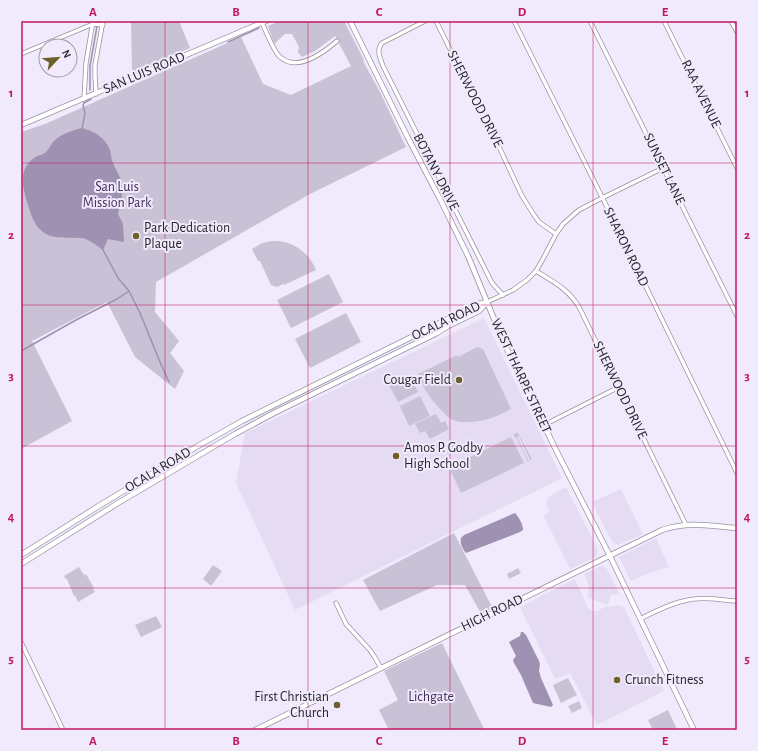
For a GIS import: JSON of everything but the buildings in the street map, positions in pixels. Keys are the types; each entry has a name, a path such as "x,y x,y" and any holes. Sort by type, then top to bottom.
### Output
{"main road":[{"name":"WEST THARPE STREET","path":"350,21 440,199 471,263 504,343 610,556 694,730"},
{"name":"SAN LUIS ROAD","path":"21,125 264,22"},
{"name":"OCALA ROAD","path":"21,555 107,500 218,434 280,401 406,339 478,304 487,302"},
{"name":"OCALA ROAD","path":"21,564 111,507 218,443 274,413 479,311 487,302"},
{"path":"406,339 410,346"},
{"path":"280,401 284,409"},
{"path":"271,406 274,413"},
{"path":"218,434 218,443"},
{"path":"171,462 175,468"},
{"path":"165,466 169,472"},
{"path":"107,500 111,507"},
{"name":"HIGH ROAD","path":"255,730 662,530 696,524 737,528"}],"street":[{"name":"BOTANY DRIVE","path":"425,21 385,41 380,45 379,56 492,283 503,295"},
{"name":"SHERWOOD DRIVE","path":"436,21 522,196 539,222 556,234"},
{"name":"SHARON ROAD","path":"514,21 737,473"},
{"name":"SUNSET LANE","path":"590,21 737,316"},
{"name":"RAA AVENUE","path":"664,21 737,168"},
{"path":"731,21 737,32"},
{"path":"21,54 93,22 103,23 95,65 96,94"},
{"path":"84,98 86,63 93,22"},
{"path":"264,22 267,33 278,54 284,60 292,63 304,62 313,58 337,41"},
{"path":"487,302 522,284 536,271 556,234 572,215 602,198 663,168"},
{"name":"SHERWOOD DRIVE","path":"536,271 562,287 574,299 586,320 686,525"},
{"path":"544,425 618,387"},
{"path":"640,619 674,604 690,599 699,598 737,601"},
{"path":"336,603 346,624 369,649 381,668"},
{"path":"21,642 63,730"}],"shaded area":[{"path":"82,128 95,133 108,145 112,161 122,184 122,197 118,214 123,224 124,242 108,239 103,250 92,242 84,239 56,237 44,233 33,220 25,195 23,175 28,163 46,152 53,142 60,136"},
{"name":"Amos P. Godby High School","path":"484,318 562,478 295,610 236,483 245,433"},
{"path":"566,487 598,551 596,557 570,569 543,515 550,512 546,504 548,497"},
{"path":"621,489 643,534 618,545 612,542 592,502"},
{"path":"515,513 522,526 523,530 520,532 466,553 462,548 461,538 464,535"},
{"path":"656,538 669,567 649,573 631,581 619,557"},
{"path":"600,566 607,569 620,595 611,594 608,605 587,597 589,586 584,574"},
{"path":"575,579 588,608 592,611 619,605 624,607 664,691 597,725 570,673 555,679 520,607"},
{"path":"521,632 526,635 539,661 539,671 553,705 551,707 533,703 514,663 513,660 516,656 509,642 520,636"}],"green space":[{"path":"131,21 179,21 190,48 132,73"},
{"name":"San Luis Mission Park","path":"280,21 344,21 406,147 310,194 156,282 155,312 179,341 170,353 184,371 175,389 135,357 107,302 32,341 72,421 21,449 21,132 45,124 241,37 263,84 291,95 351,66 335,36 315,51 302,57 298,52 299,47 292,34 285,34 274,44 268,26"},
{"path":"272,241 286,242 298,248 309,257 316,270 284,285 283,284 277,287 271,285 260,261 258,261 252,249 262,243"},
{"path":"329,274 343,302 291,328 277,300"},
{"path":"346,313 361,342 310,368 295,339"},
{"name":"Cougar Field","path":"477,347 483,349 511,409 485,420 474,422 455,421 446,415 431,399 418,374"},
{"path":"409,375 418,392 398,402 389,385"},
{"path":"420,396 430,416 409,426 400,406"},
{"path":"436,414 441,423 445,421 449,429 430,439 425,431 420,433 415,424"},
{"path":"518,433 532,459 530,460 519,436 517,437 529,462 513,434"},
{"path":"511,437 524,463 461,493 449,467"},
{"path":"454,533 493,609 482,615 465,585 437,585 380,611 363,580"},
{"path":"213,565 222,571 211,586 203,579"},
{"path":"79,567 84,575 86,574 95,592 78,602 67,579 64,576"},
{"path":"518,568 521,573 509,579 507,574"},
{"path":"156,616 162,627 141,637 135,625"},
{"name":"Lichgate","path":"442,643 484,729 389,730 379,710 398,700 384,671"},
{"path":"568,678 577,695 561,703 553,685"},
{"path":"579,701 582,708 572,713 568,706"},
{"path":"668,710 677,729 653,730 648,720"}],"waterway":[{"path":"90,90 90,66 97,26"},
{"path":"228,42 259,28"},
{"path":"82,129 85,113 83,106 84,103 91,99"},
{"path":"102,248 118,278 129,291 140,313 169,382"},
{"path":"21,351 129,291"}],"place":[{"name":"Park Dedication Plaque","path":"136,236"},
{"name":"Cougar Field","path":"459,380"},
{"name":"Amos P. Godby High School","path":"396,456"},
{"name":"Crunch Fitness","path":"617,680"},
{"name":"First Christian Church","path":"337,705"}]}
